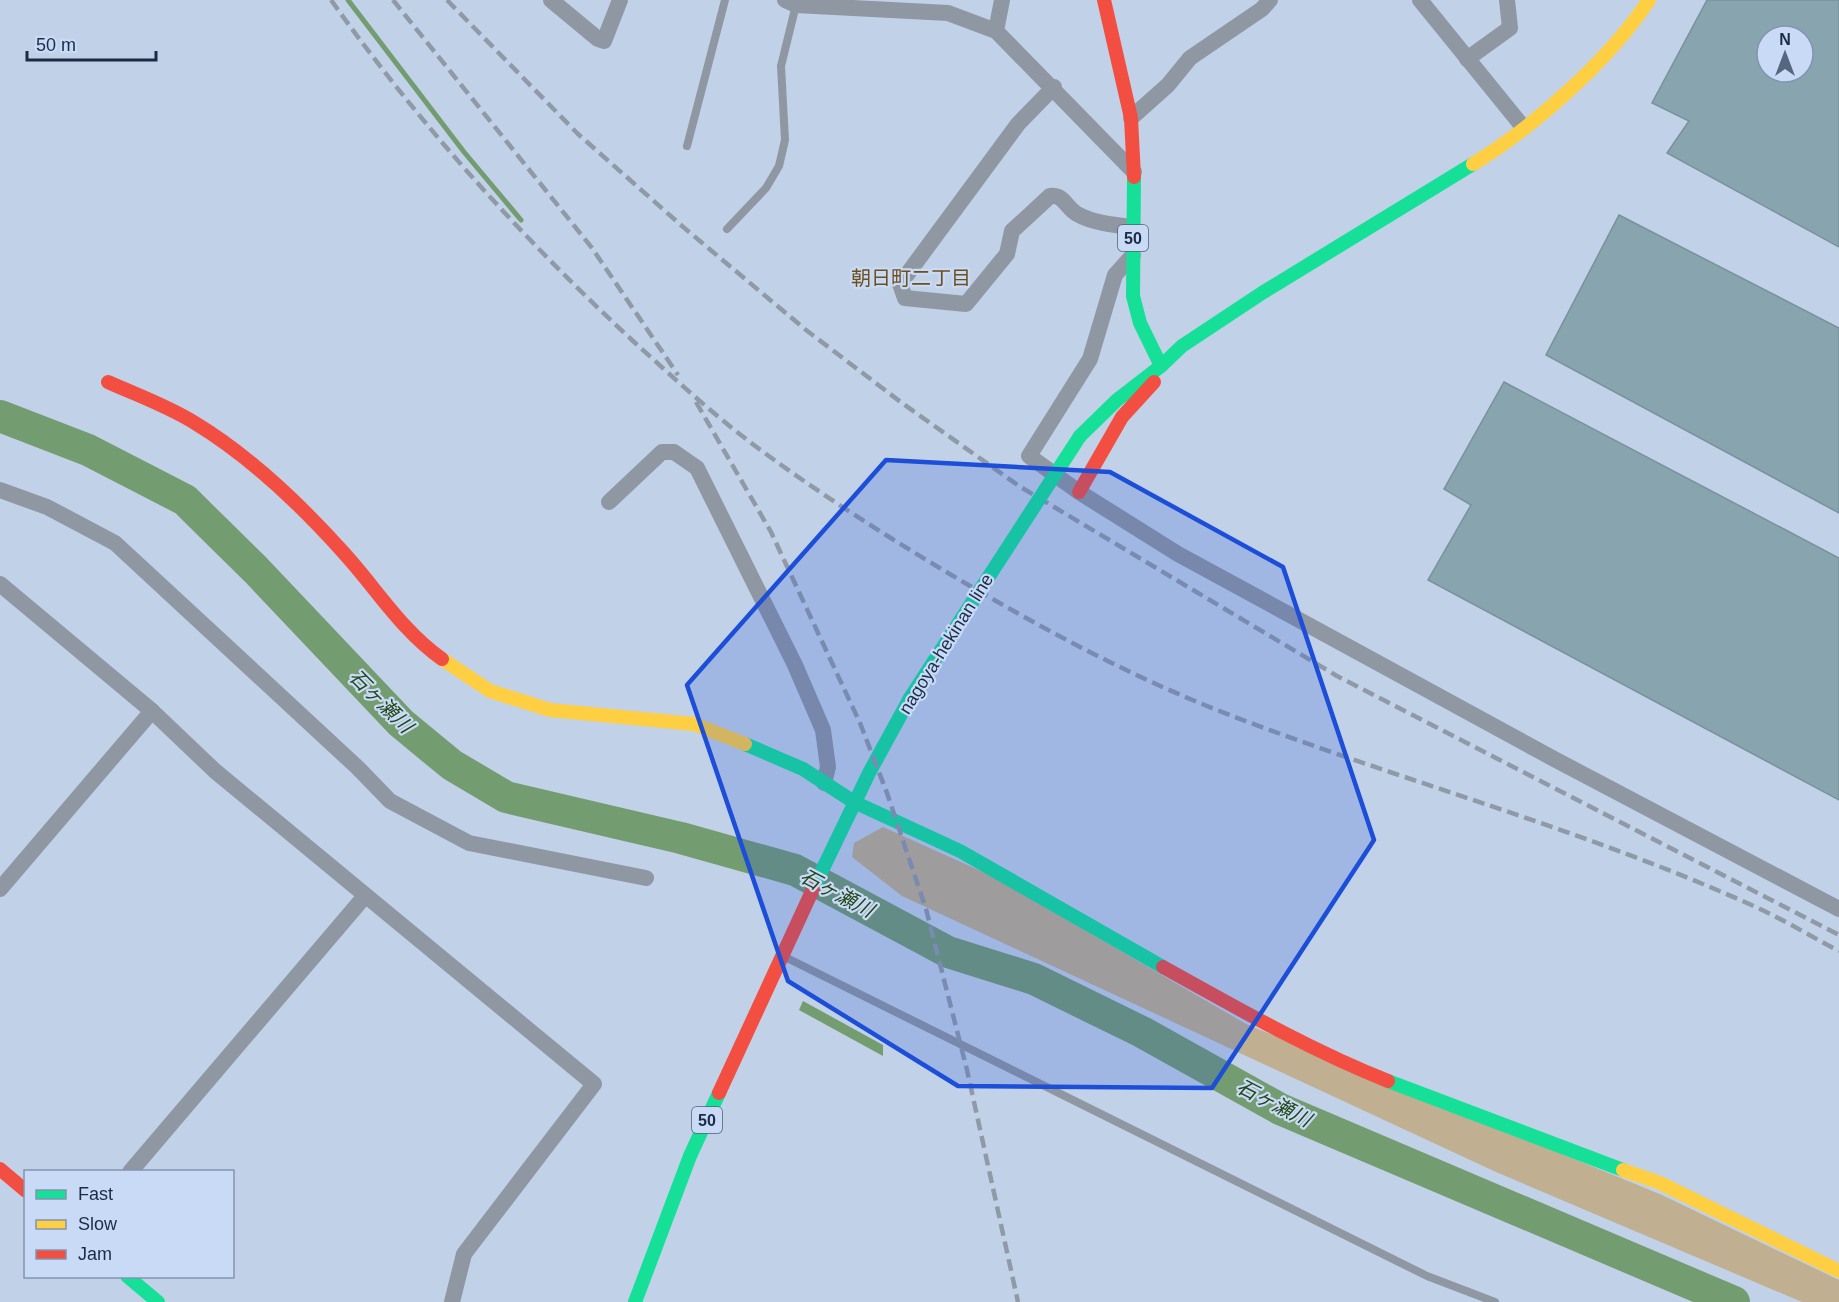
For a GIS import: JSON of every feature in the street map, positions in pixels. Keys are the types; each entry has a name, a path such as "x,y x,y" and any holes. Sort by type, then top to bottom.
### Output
{"street":[{"path":"551,0 598,39 604,41 620,0"},
{"path":"996,31 1002,0"},
{"name":"50","path":"1104,0 1131,118 1134,172 1133,296 1140,323 1161,366"},
{"path":"1131,118 1168,85 1190,58 1262,9 1270,0"},
{"path":"1420,0 1523,127"},
{"path":"1467,58 1510,28 1507,0"},
{"name":"nagoya-hekinan line","path":"634,1302 690,1156 854,802 910,698 1080,436 1117,400 1161,366 1182,346 1262,293 1497,149 1561,96 1629,30 1649,0"},
{"path":"791,3 948,13 996,31 1054,87 1134,172"},
{"path":"1054,87 1018,124 900,284 902,294 905,298 966,304 1007,254 1012,231 1050,196 1057,195 1075,213 1109,224 1133,227"},
{"path":"1133,255 1115,275 1090,359 1029,456 1078,492 1178,554 1556,760 1839,909"},
{"path":"1078,492 1102,449 1143,389 1238,322 1262,293"},
{"path":"108,382 194,422 247,459 280,487 344,553 393,615 439,657 490,691 550,710 694,724 803,769 854,802 960,850 1259,1021 1347,1065 1460,1110 1660,1183 1839,1271"},
{"path":"609,502 662,452 674,452 697,468 795,665 823,730 828,767 824,783"},
{"path":"0,490 47,507 115,543 357,767 390,801 469,843 646,878"},
{"path":"0,584 152,711 214,771 594,1084 464,1254 452,1302"},
{"path":"0,889 152,711"},
{"path":"132,1170 365,896"},
{"path":"0,1169 24,1189"},
{"path":"129,1278 158,1302"}],"lane":[{"path":"687,146 725,0"},
{"path":"727,229 766,188 779,166 786,140 781,66 791,3"},
{"path":"782,956 1427,1276 1496,1302"}],"highlighted area":[{"path":"886,460 1110,472 1283,567 1374,840 1212,1088 958,1086 788,981 687,685"}],"shaded area":[{"path":"883,827 992,876 1246,1024 1662,1195 1839,1280 1839,1302 1802,1302 1496,1172 902,896 852,857 854,843"},
{"path":"803,1001 883,1045 883,1056 799,1010"}],"building":[{"path":"1707,0 1839,0 1839,247 1667,153 1689,121 1652,103"},
{"path":"1619,215 1839,328 1839,513 1546,355"},
{"path":"1504,382 1839,558 1839,800 1428,580 1471,505 1444,489"}],"waterway":[{"path":"348,0 464,152 521,220"},
{"name":"石ヶ瀬川","path":"0,416 88,450 185,500 256,570 401,723 452,765 506,797 681,838 795,870 948,952 1034,979 1142,1032 1280,1109 1734,1302"}],"railway":[{"path":"331,0 400,91 473,178 592,302 731,427 790,471 889,537 1031,620 1097,656 1165,688 1300,741 1564,831 1694,880 1779,918 1839,951"},
{"path":"393,0 592,248 678,375"},
{"path":"447,0 578,134 682,226 806,330 902,403 1019,486 1337,676 1839,935"},
{"path":"696,402 771,532 860,723 887,793 926,909 967,1070 1018,1302"}],"traffic: fast":[{"path":"1161,366 1182,346 1262,293 1473,164"},
{"path":"1080,436 1117,400 1161,366 1140,323 1133,296 1134,177"},
{"path":"910,698 1080,436"},
{"path":"814,887 869,773 910,698"},
{"path":"745,744 803,769 854,802 960,851 1163,967"},
{"path":"1388,1081 1623,1170"},
{"path":"635,1302 690,1156 719,1093"},
{"path":"129,1278 158,1302"}],"traffic: slow":[{"path":"1473,164 1521,131 1569,90 1613,46 1649,0"},
{"path":"442,659 490,691 550,710 694,724 745,744"},
{"path":"1623,1170 1660,1183 1839,1271"}],"traffic: jam":[{"path":"1104,0 1131,118 1134,177"},
{"path":"108,382 185,417 216,436 255,466 309,516 355,566 401,622 427,648 442,659"},
{"path":"1079,492 1122,417 1154,382"},
{"path":"719,1093 814,887"},
{"path":"1163,967 1302,1042 1388,1081"},
{"path":"0,1169 24,1189"}],"district":[{"name":"朝日町二丁目","path":"911,278"}]}
